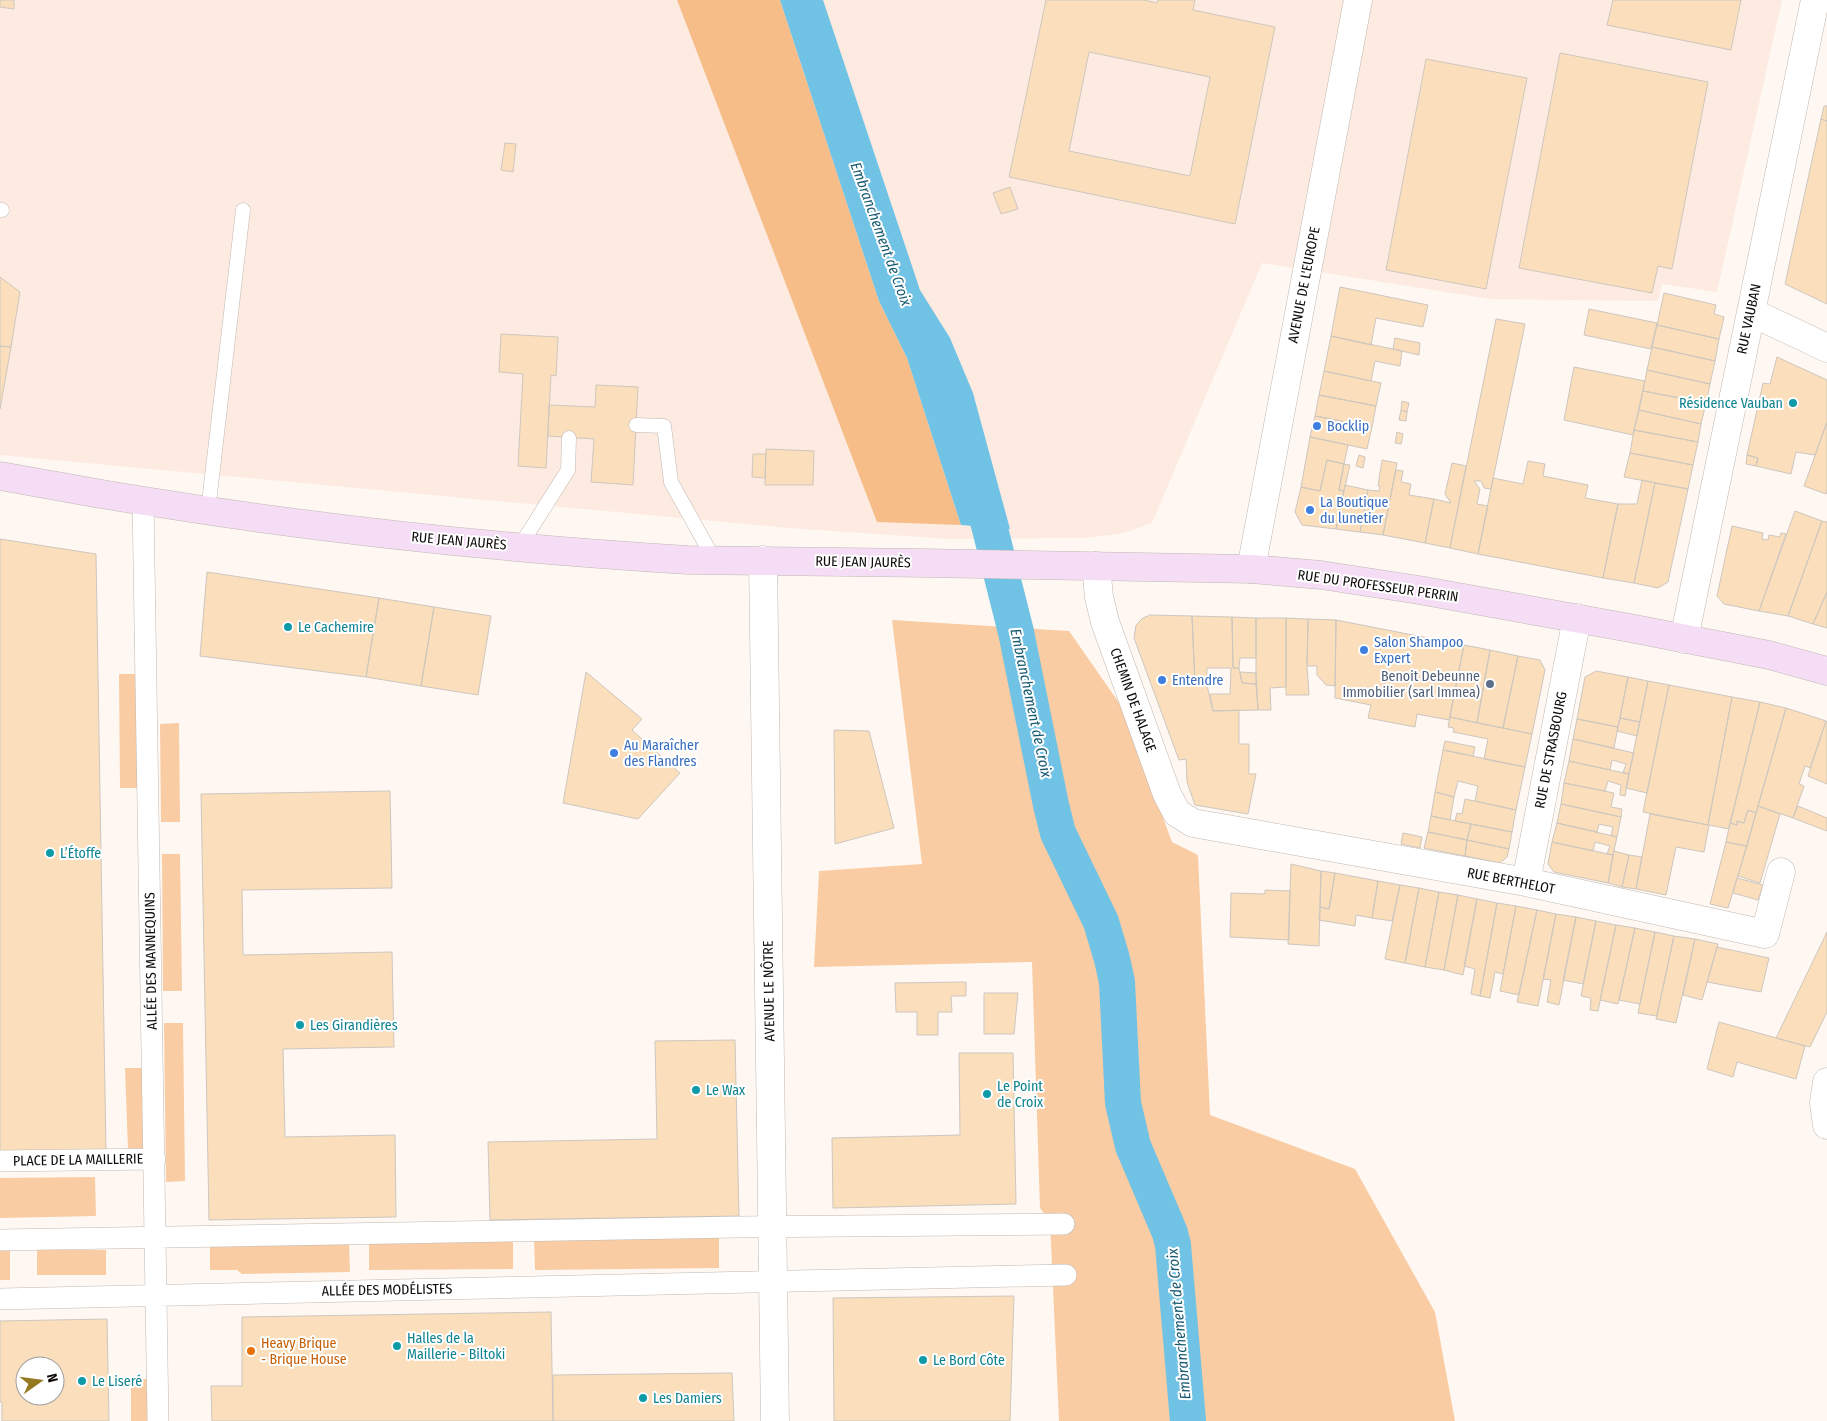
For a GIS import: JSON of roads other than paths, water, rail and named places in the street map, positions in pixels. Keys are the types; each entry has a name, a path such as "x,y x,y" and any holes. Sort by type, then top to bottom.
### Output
{"main road":[{"name":"RUE JEAN JAURÈS","path":"0,476 208,511 351,530 520,546 651,558 715,561 921,563"},
{"name":"RUE DU PROFESSEUR PERRIN","path":"921,563 1250,569 1365,581 1577,618 1769,655 1827,671"}],"street":[{"name":"AVENUE DE L'EUROPE","path":"1250,569 1358,0"},
{"name":"RUE VAUBAN","path":"1684,639 1815,0"},
{"path":"1750,312 1827,348"},
{"name":"ALLÉE DES MANNEQUINS","path":"143,501 158,1421"},
{"name":"AVENUE LE NÔTRE","path":"764,560 775,1421"},
{"name":"CHEMIN DE HALAGE","path":"1096,566 1099,597 1105,622 1167,794 1177,813 1193,823"},
{"name":"RUE DE STRASBOURG","path":"1526,882 1577,618"},
{"name":"RUE BERTHELOT","path":"1193,823 1526,882 1765,934 1782,872"},
{"path":"1827,1082 1824,1103 1827,1125"},
{"name":"PLACE DE LA MAILLERIE","path":"0,1161 155,1159"},
{"path":"0,1240 1064,1224"},
{"name":"ALLÉE DES MODÉLISTES","path":"0,1299 1066,1275"}],"lane":[{"path":"208,511 243,210"},
{"path":"636,425 664,426 671,482 715,561"},
{"path":"520,546 568,470 569,438"}],"water":[{"path":"780,0 823,0 920,290 950,338 973,393 1010,529 961,525 907,358 879,301"}],"waterway":[{"name":"Embranchement de Croix","path":"975,480 988,521 1016,632 1058,833 1101,922 1112,959 1117,982 1123,1103 1133,1146 1170,1233 1173,1245 1188,1421"}],"place":[{"name":"Résidence Vauban","path":"1793,403"},
{"name":"Bocklip","path":"1317,426"},
{"name":"La Boutique du lunetier","path":"1310,510"},
{"name":"Le Cachemire","path":"288,627"},
{"name":"Salon Shampoo Expert","path":"1364,650"},
{"name":"Entendre","path":"1162,680"},
{"name":"Benoit Debeunne Immobilier (sarl Immea)","path":"1490,684"},
{"name":"Au Maraîcher des Flandres","path":"614,753"},
{"name":"L’Étoffe","path":"50,853"},
{"name":"Les Girandières","path":"300,1025"},
{"name":"Le Wax","path":"696,1090"},
{"name":"Le Point de Croix","path":"987,1094"},
{"name":"Halles de la Maillerie - Biltoki","path":"397,1346"},
{"name":"Heavy Brique - Brique House","path":"251,1351"},
{"name":"Le Bord Côte","path":"923,1360"},
{"name":"Le Liseré","path":"82,1381"},
{"name":"Les Damiers","path":"643,1398"}]}
